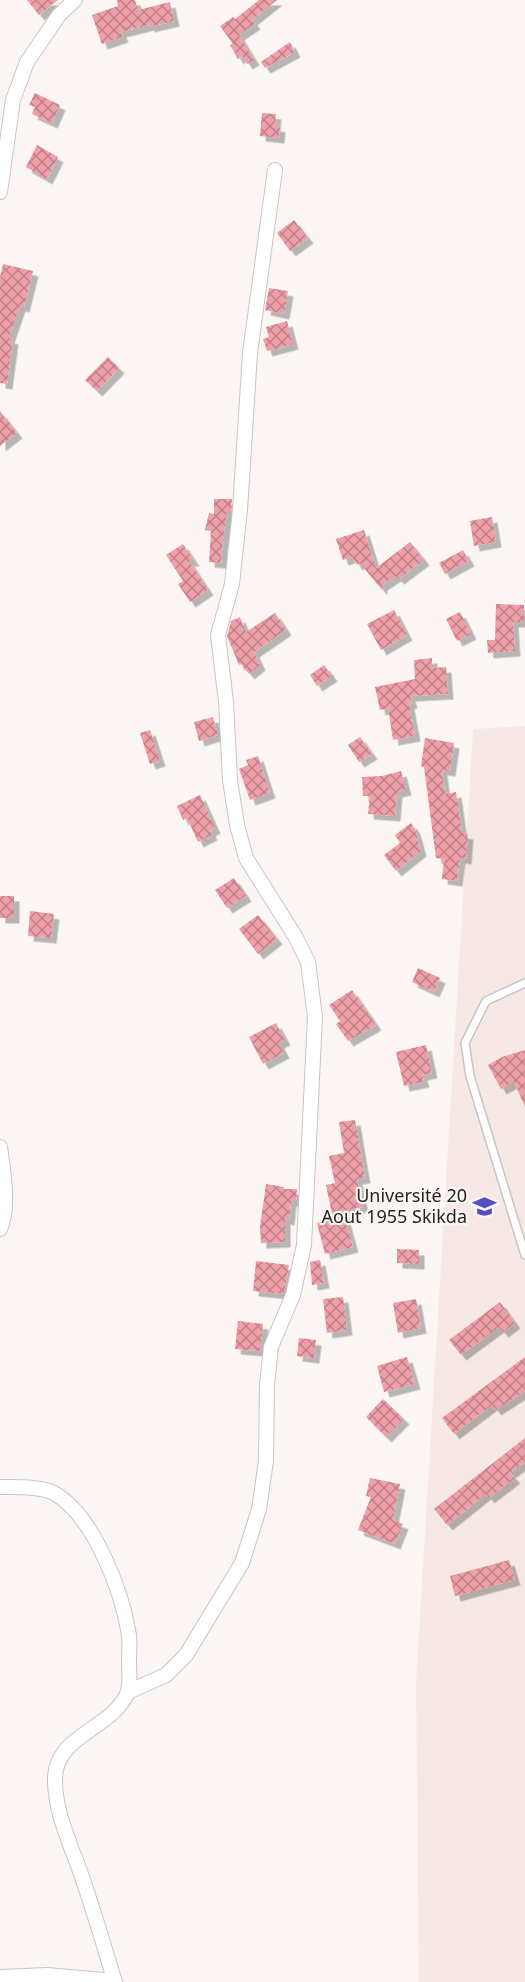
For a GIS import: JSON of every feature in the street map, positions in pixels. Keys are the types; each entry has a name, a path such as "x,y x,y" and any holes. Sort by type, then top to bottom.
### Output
{"street":[{"path":"0,192 13,100 27,62 59,15 75,0"},
{"path":"128,1692 166,1675 186,1654 242,1563 259,1509 266,1461 267,1384 272,1347 293,1295 304,1245 315,1017 308,962 295,936 246,858 237,825 230,780 226,702 218,635 232,584 240,510 250,353 275,170"},
{"path":"0,1147 4,1180 3,1221 0,1229"},
{"path":"0,1487 22,1486 53,1492 71,1507 90,1530 111,1571 129,1636 128,1692 117,1710 76,1740 59,1757 55,1775 56,1803 85,1886 114,1982 47,1975 0,1977"}],"lane":[{"path":"525,982 486,1001 465,1043 470,1076 525,1255"}],"shaded area":[{"name":"Université 20 Aout 1955 Skikda","path":"525,726 525,1982 419,1982 416,1683 473,729"}],"building":[{"path":"27,0 58,0 39,15"},
{"path":"117,0 135,0 138,10 170,2 174,21 121,32 123,37 102,44 92,15 118,6"},
{"path":"259,0 277,0 252,20 255,24 239,35 254,60 247,64 242,56 238,59 230,45 233,44 220,26 233,17 235,19"},
{"path":"290,42 295,52 265,68 261,62"},
{"path":"35,93 60,105 52,123 32,114 35,107 29,105"},
{"path":"262,113 276,114 275,126 280,127 279,138 260,136"},
{"path":"37,145 58,157 47,179 26,167"},
{"path":"294,220 308,238 290,251 277,233"},
{"path":"3,264 33,271 24,307 20,306 9,338 13,339 7,384 0,383 0,277"},
{"path":"269,288 288,291 284,314 265,310"},
{"path":"287,321 293,344 267,351 263,339 269,337 266,327"},
{"path":"108,357 119,368 97,391 85,380"},
{"path":"0,411 17,433 0,446"},
{"path":"214,499 232,499 231,512 227,512 221,563 209,562 211,531 205,530 209,513 214,514"},
{"path":"492,517 496,542 474,546 470,521"},
{"path":"364,530 376,568 410,542 424,560 399,579 396,576 382,585 382,590 360,563 357,565 352,557 343,560 336,539"},
{"path":"183,544 194,561 189,561 208,590 190,602 178,584 183,581 166,555"},
{"path":"463,550 469,561 445,574 439,563"},
{"path":"496,604 524,605 524,622 513,622 515,651 488,653 487,640 495,640"},
{"path":"394,610 407,635 381,650 367,624"},
{"path":"460,612 471,634 457,641 446,619"},
{"path":"275,613 286,630 254,652 260,665 249,674 241,664 239,665 227,636 231,621 240,617 246,632"},
{"path":"432,658 432,668 446,667 448,694 410,696 412,703 409,704 415,736 393,740 388,708 380,710 375,687 415,679 414,660"},
{"path":"324,665 332,676 317,686 310,675"},
{"path":"213,717 218,735 199,741 194,722"},
{"path":"150,730 160,761 150,764 140,733"},
{"path":"360,737 372,754 359,762 348,745"},
{"path":"425,738 454,743 450,771 442,770 445,794 456,792 462,833 468,834 466,859 460,858 457,881 442,879 444,859 436,858 424,767 421,766"},
{"path":"258,756 270,793 250,800 239,769 248,765 246,760"},
{"path":"401,771 406,790 397,792 395,816 368,814 370,796 363,796 362,777 382,776"},
{"path":"200,795 215,828 210,831 212,835 198,842 187,818 183,820 177,806"},
{"path":"411,823 421,851 396,871 384,855 400,843 395,835"},
{"path":"234,878 246,896 227,908 215,890"},
{"path":"0,896 14,896 14,918 0,918"},
{"path":"30,911 54,914 51,938 28,936"},
{"path":"258,915 277,939 258,954 239,929"},
{"path":"418,968 440,978 434,992 412,982"},
{"path":"352,990 376,1025 348,1041 336,1024 340,1021 329,1005"},
{"path":"276,1023 285,1040 279,1043 284,1053 263,1064 249,1037"},
{"path":"426,1045 432,1073 422,1075 424,1082 404,1086 396,1052"},
{"path":"525,1050 525,1107 514,1082 501,1089 488,1065 502,1057"},
{"path":"355,1120 365,1178 357,1179 363,1207 343,1211 353,1247 325,1254 317,1223 333,1219 326,1185 335,1183 329,1156 344,1153 339,1122"},
{"path":"266,1184 284,1187 284,1189 297,1189 296,1201 291,1201 289,1220 285,1219 285,1242 261,1243 260,1227"},
{"path":"397,1249 419,1250 419,1264 397,1263"},
{"path":"320,1260 324,1283 312,1285 310,1262"},
{"path":"256,1261 289,1265 284,1294 253,1291"},
{"path":"343,1297 347,1330 327,1333 323,1299"},
{"path":"416,1299 421,1328 398,1333 393,1303"},
{"path":"500,1302 515,1323 503,1332 499,1327 461,1355 449,1340"},
{"path":"238,1321 263,1324 260,1351 235,1349"},
{"path":"299,1338 316,1340 314,1358 297,1356"},
{"path":"407,1357 415,1384 384,1392 377,1366"},
{"path":"525,1357 525,1391 496,1410 492,1405 454,1434 442,1418"},
{"path":"383,1399 404,1419 386,1437 366,1417"},
{"path":"525,1438 525,1462 510,1473 515,1478 489,1498 486,1494 447,1525 434,1509"},
{"path":"370,1478 400,1484 393,1520 403,1524 395,1544 358,1530 371,1497 366,1496"},
{"path":"509,1560 515,1580 455,1596 450,1576"}],"place":[{"name":"Université 20 Aout 1955 Skikda","path":"485,1206"}]}
